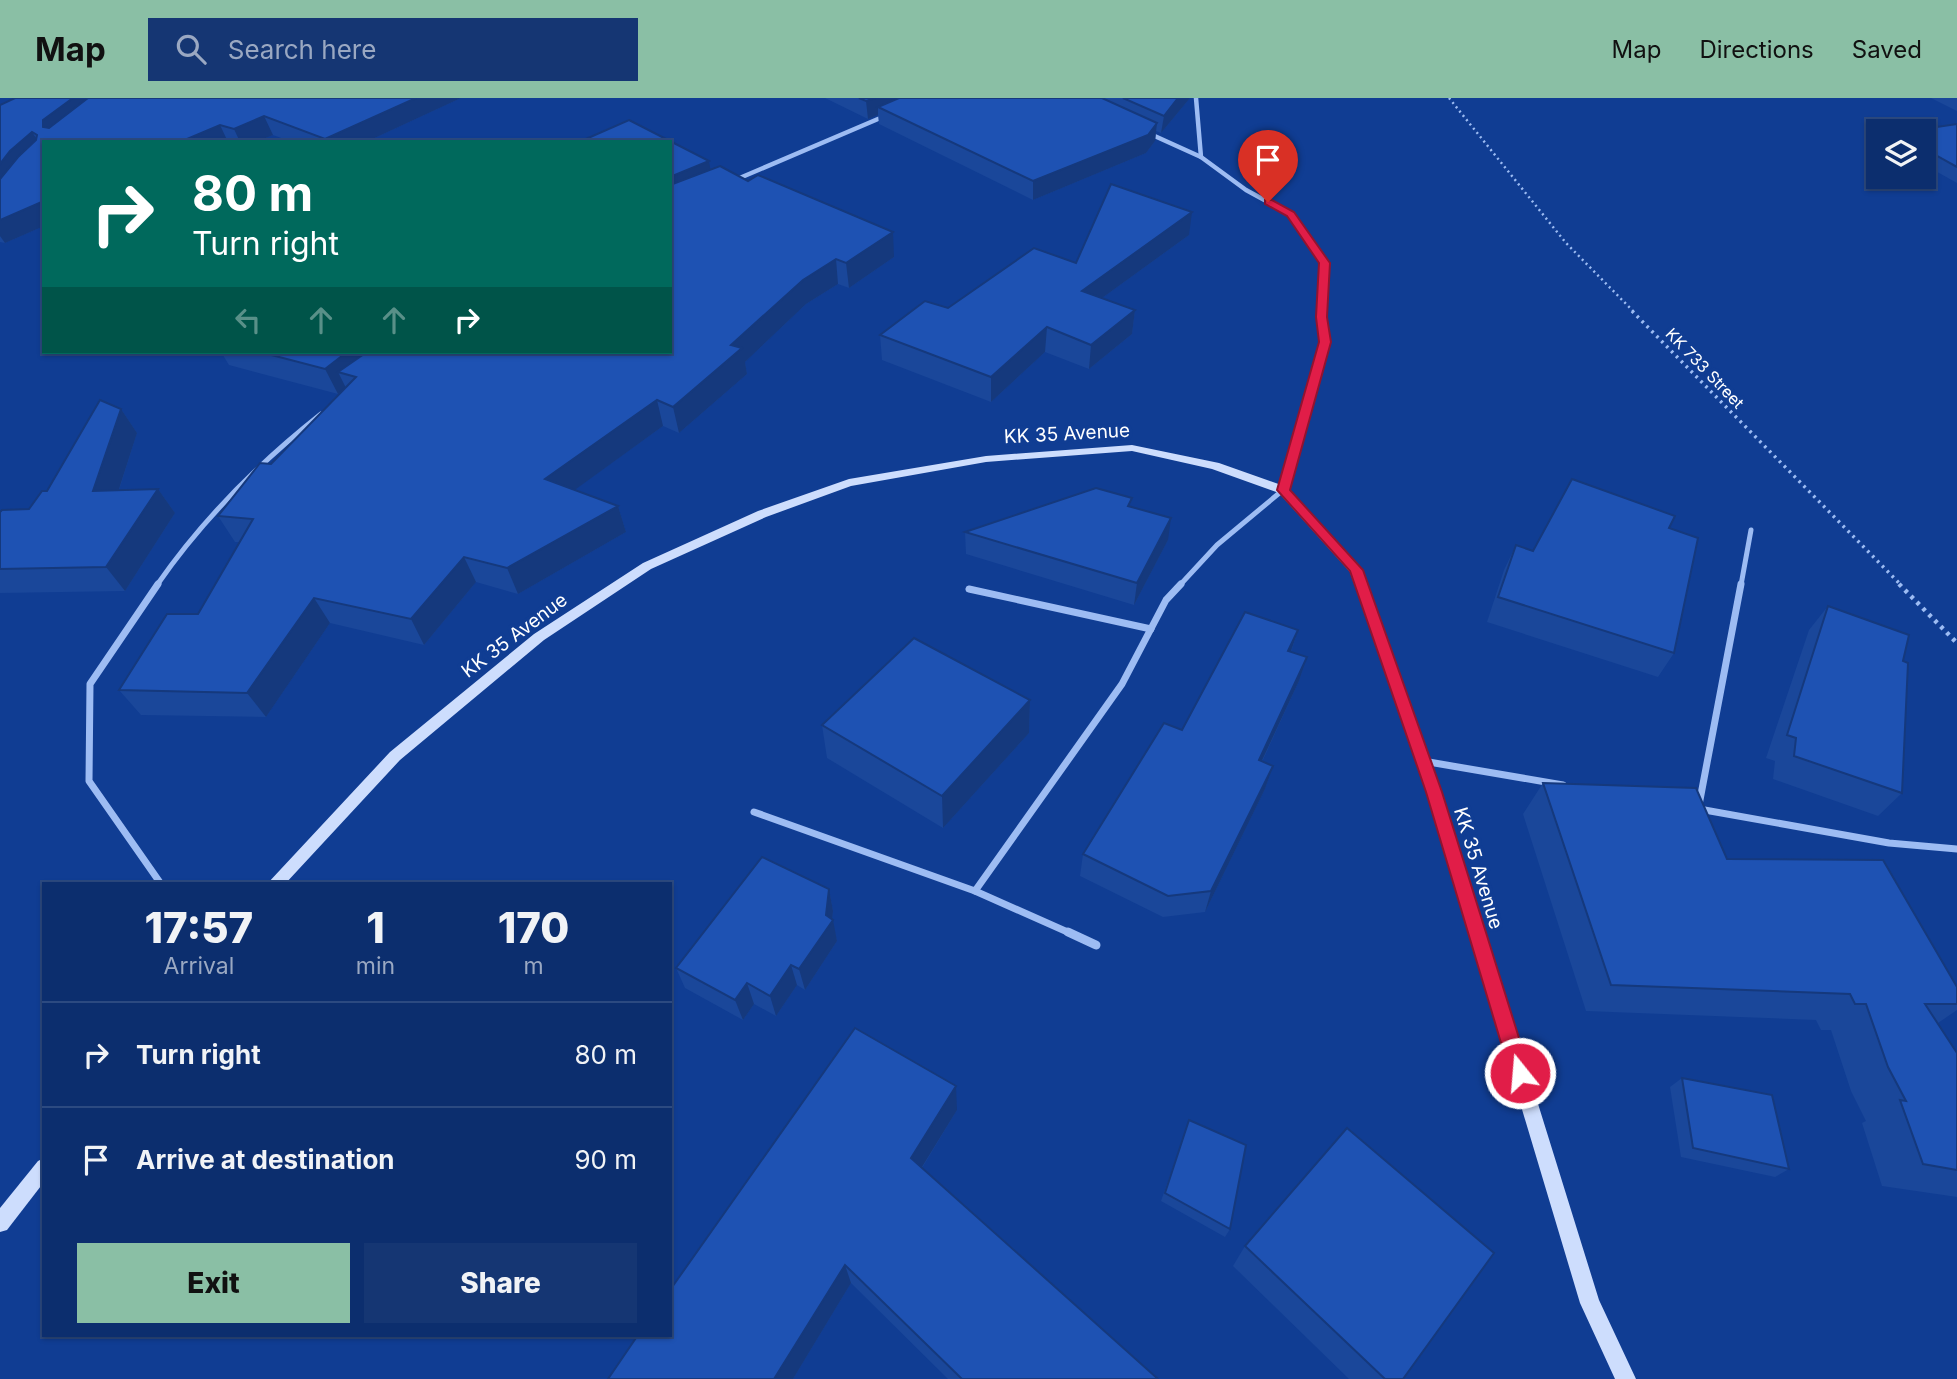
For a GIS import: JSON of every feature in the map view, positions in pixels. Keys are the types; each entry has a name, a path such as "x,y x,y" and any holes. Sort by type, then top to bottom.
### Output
{"main road":[{"name":"KK 35 Avenue","path":"277,882 395,756 540,637 647,566 762,514 849,482 986,459 1132,448 1215,466 1283,490 1356,570 1423,761 1590,1303 1626,1379"},
{"path":"0,1223 42,1170"}],"street":[{"path":"1196,98 1201,158"},
{"path":"731,181 891,113"},
{"path":"975,891 1122,684 1166,600 1217,545 1283,490 1325,342 1321,317 1324,263 1290,214 1246,190 1201,158 1138,128"},
{"path":"160,882 89,781 90,684 180,552 272,453 323,412"},
{"path":"1698,809 1751,530"},
{"path":"969,589 1151,629"},
{"path":"1423,761 1574,787"},
{"path":"1684,806 1889,843 1957,849"},
{"path":"754,812 975,891 1096,945"}],"path":[{"name":"KK 733 Street","path":"1449,98 1566,243 1957,643"}],"building":[{"path":"15,98 73,98 43,120 43,127 49,128 88,98 416,98 325,139 264,116 234,129 220,125 185,140 42,140 42,202 0,220 0,179 36,140 37,135 32,132 10,151 0,164 0,105"},
{"path":"899,98 1102,98 1157,123 1148,135 1033,181 878,107"},
{"path":"1123,98 1178,98 1164,116"},
{"path":"629,120 668,140 584,140"},
{"path":"1957,124 1957,167 1936,155 1936,127"},
{"path":"672,142 709,161 672,176"},
{"path":"720,166 748,181 758,175 893,232 846,263 836,259 803,280 731,345 742,348 673,407 657,400 545,479 618,506 507,568 464,557 411,619 314,598 247,693 119,690 167,614 198,614 253,519 218,516 260,463 271,464 356,377 338,372 364,354 672,354 672,184"},
{"path":"1111,184 1192,212 1082,291 1135,310 1091,345 1047,327 991,377 880,335 925,301 948,308 1034,248 1076,263"},
{"path":"268,354 344,354 325,369"},
{"path":"100,400 121,409 93,491 158,489 106,567 0,569 0,512 29,509 42,491 47,491"},
{"path":"1572,479 1675,516 1669,528 1698,538 1674,653 1498,597 1516,545 1533,551"},
{"path":"1096,488 1132,498 1128,506 1171,518 1137,583 965,532"},
{"path":"1828,606 1909,635 1903,661 1908,663 1902,793 1794,756 1796,738 1787,735"},
{"path":"1245,612 1298,630 1288,651 1307,657 1259,760 1273,766 1211,891 1168,896 1083,854 1164,723 1182,730"},
{"path":"914,638 1030,700 942,796 822,725"},
{"path":"1543,783 1696,788 1727,859 1883,860 1957,987 1957,1004 1925,1004 1957,1053 1957,1170 1923,1164 1900,1100 1906,1101 1888,1067 1866,1004 1855,1004 1850,994 1611,985"},
{"path":"762,857 829,889 826,915 833,920 799,969 791,965 770,996 747,983 735,1000 676,968"},
{"path":"855,1028 956,1086 911,1158 1158,1379 962,1379 845,1265 774,1379 608,1379 637,1337 672,1337 672,1287"},
{"path":"1682,1078 1772,1095 1789,1169 1693,1148"},
{"path":"1189,1120 1246,1145 1230,1229 1165,1193"},
{"path":"1347,1128 1494,1253 1403,1379 1385,1379 1245,1246"}],"route":[{"path":"1268,202 1290,214 1324,263 1321,317 1325,342 1283,490 1356,570 1434,792 1520,1073"}]}
